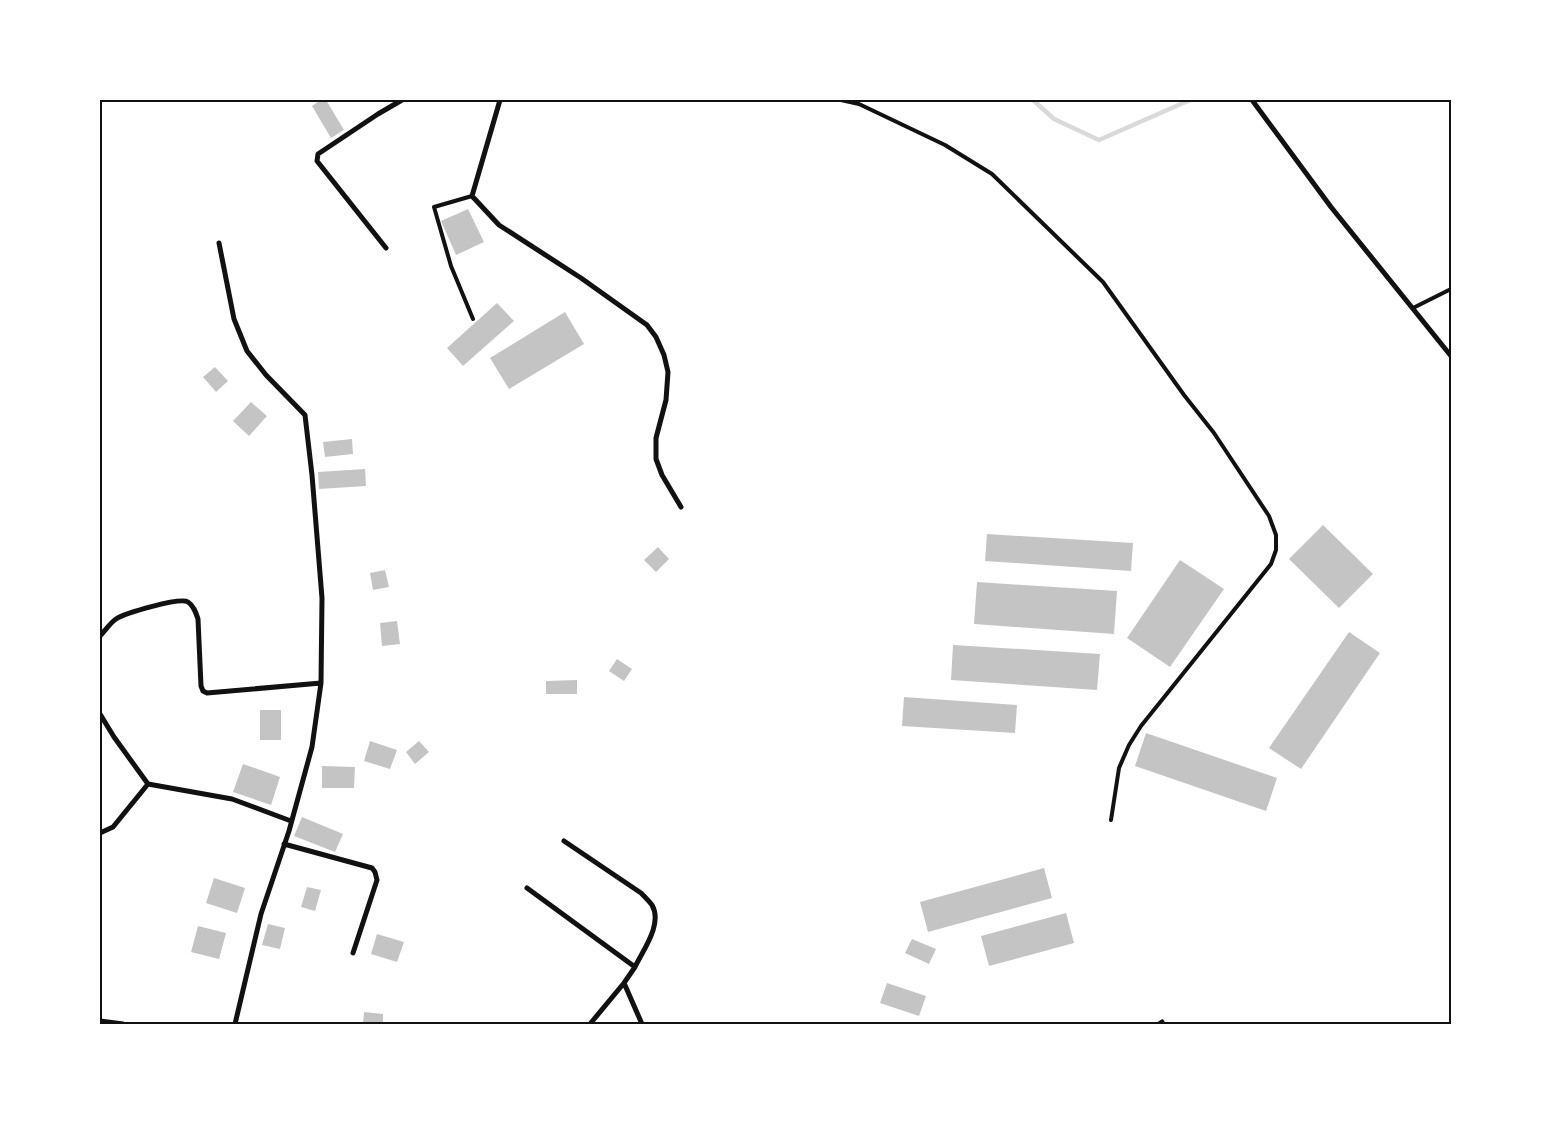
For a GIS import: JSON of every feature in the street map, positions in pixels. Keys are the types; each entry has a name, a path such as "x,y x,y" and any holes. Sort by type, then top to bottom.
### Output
{"street":[{"path":"386,248 317,161 318,154 402,100"},
{"path":"500,100 472,196 500,226 581,278 647,325 656,337 664,355 668,372 666,400 656,438 656,459 662,475 681,507"},
{"path":"1252,100 1332,207 1451,356"},
{"path":"218,242 234,319 247,351 266,375 305,415 322,598 320,683 312,746 291,821 261,914 235,1024"},
{"path":"100,636 116,619 144,609 183,600 189,602 198,619 201,686 203,691 208,693 320,683"},
{"path":"100,714 148,784 232,799 291,821"},
{"path":"100,833 113,827 148,784"},
{"path":"564,840 641,893 654,910 655,926 635,967 590,1024"},
{"path":"284,844 372,868 375,872 377,880 353,953"},
{"path":"527,888 635,967"},
{"path":"624,983 642,1024"},
{"path":"100,1021 123,1024"}],"lane":[{"path":"841,100 859,104 946,145 992,174 1050,230 1103,282 1184,395 1214,433 1269,516 1276,535 1276,550 1271,564 1141,726 1129,745 1119,768 1111,820"},
{"path":"472,196 434,207 451,266 473,319"},
{"path":"1412,308 1451,289"}],"building":[{"path":"321,100 326,100 344,130 331,138 312,106"},
{"path":"468,209 484,242 456,255 441,221"},
{"path":"497,303 514,321 463,366 447,348"},
{"path":"565,312 584,344 509,389 490,358"},
{"path":"215,367 228,381 216,392 203,377"},
{"path":"251,402 267,416 249,436 233,421"},
{"path":"352,439 353,454 325,457 323,442"},
{"path":"365,469 366,486 319,489 318,472"},
{"path":"1323,525 1373,574 1339,608 1289,559"},
{"path":"987,534 1133,543 1131,571 985,561"},
{"path":"658,547 669,559 656,572 644,560"},
{"path":"1180,560 1224,589 1170,667 1127,638"},
{"path":"385,570 389,587 373,590 370,573"},
{"path":"977,582 1117,591 1114,634 974,624"},
{"path":"397,621 400,644 382,646 380,623"},
{"path":"1349,632 1380,653 1301,769 1269,748"},
{"path":"953,645 1100,654 1097,690 951,680"},
{"path":"617,659 632,669 624,681 609,671"},
{"path":"577,680 577,694 546,694 546,681"},
{"path":"904,697 1017,705 1015,733 902,726"},
{"path":"260,710 281,710 281,740 260,740"},
{"path":"1146,733 1277,778 1266,811 1135,766"},
{"path":"370,741 397,750 390,769 364,761"},
{"path":"419,741 429,752 415,764 406,752"},
{"path":"243,764 280,777 271,805 233,792"},
{"path":"322,766 355,767 354,788 322,788"},
{"path":"302,817 343,834 335,852 294,836"},
{"path":"1044,868 1052,898 928,932 920,902"},
{"path":"214,878 245,888 237,913 206,903"},
{"path":"307,887 321,890 315,911 301,907"},
{"path":"1066,913 1074,943 989,966 981,936"},
{"path":"268,924 285,928 280,949 262,945"},
{"path":"198,926 226,933 219,959 191,952"},
{"path":"377,934 404,942 397,962 371,954"},
{"path":"912,939 936,949 929,964 905,953"},
{"path":"887,983 926,996 919,1016 880,1003"},
{"path":"364,1012 383,1014 383,1024 363,1024"}],"waterway":[{"path":"1033,100 1054,119 1099,140 1190,100"}]}
